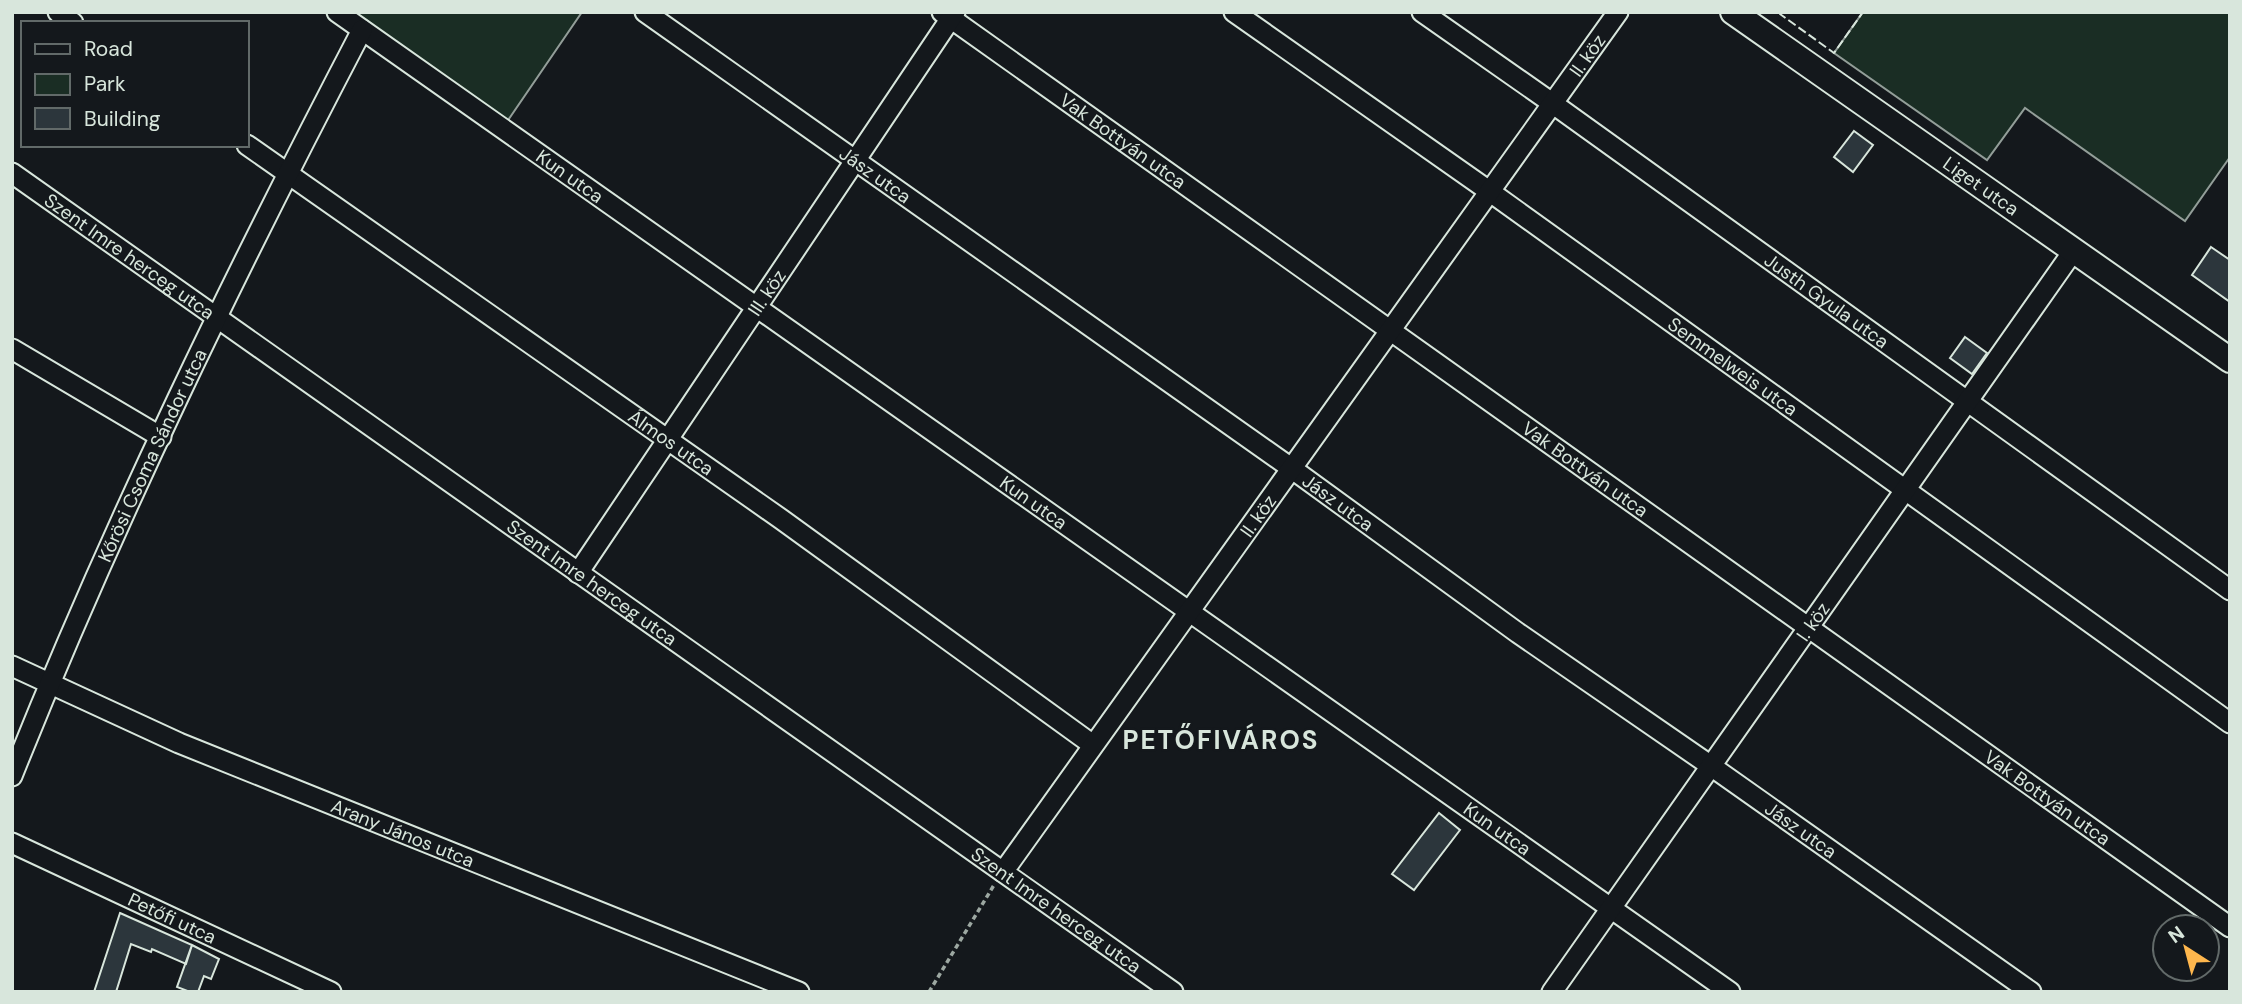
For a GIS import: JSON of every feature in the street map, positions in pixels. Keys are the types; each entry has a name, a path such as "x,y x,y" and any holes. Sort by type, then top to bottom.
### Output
{"main road":[{"name":"Liget utca","path":"1738,14 2230,360"}],"street":[{"name":"Kun utca","path":"337,12 1730,992"},
{"name":"Jász utca","path":"645,12 1291,468 1518,633 2031,992"},
{"name":"Semmelweis utca","path":"1234,12 1489,191 2230,723"},
{"name":"Justh Gyula utca","path":"1422,12 2230,590"},
{"name":"II. köz","path":"1003,872 1618,12"},
{"name":"III. köz","path":"578,573 856,160 949,14"},
{"name":"Vak Bottyán utca","path":"949,14 1389,332 2230,928"},
{"name":"Kőrösi Csoma Sándor utca","path":"12,776 49,683 161,437 287,173 362,30"},
{"name":"Álmos utca","path":"248,146 781,519 1093,745"},
{"name":"Szent Imre herceg utca","path":"12,173 1173,992"},
{"name":"I. köz","path":"1552,992 2074,250"},
{"path":"12,349 161,437"},
{"name":"Arany János utca","path":"12,666 179,743 799,992"},
{"name":"Petőfi utca","path":"12,843 331,992"}],"path":[{"path":"929,992 1003,872"}],"green space":[{"path":"342,12 582,12 504,126"},
{"path":"1863,12 2230,12 2230,157 2185,221 2025,108 1987,160 1834,53"}],"building":[{"path":"1854,131 1873,145 1853,172 1834,157"},
{"path":"2211,247 2230,260 2230,302 2192,275"},
{"path":"1965,337 1987,353 1972,374 1950,358"},
{"path":"1439,813 1460,830 1414,890 1392,874"},
{"path":"120,913 192,945 186,964 152,949 151,952 131,944 116,992 94,992"},
{"path":"192,945 219,959 211,979 204,976 198,992 177,987"}],"fence":[{"path":"1781,12 1780,14 1834,53 1863,12"}],"district":[{"name":"PETŐFIVÁROS","path":"1221,740"}]}
